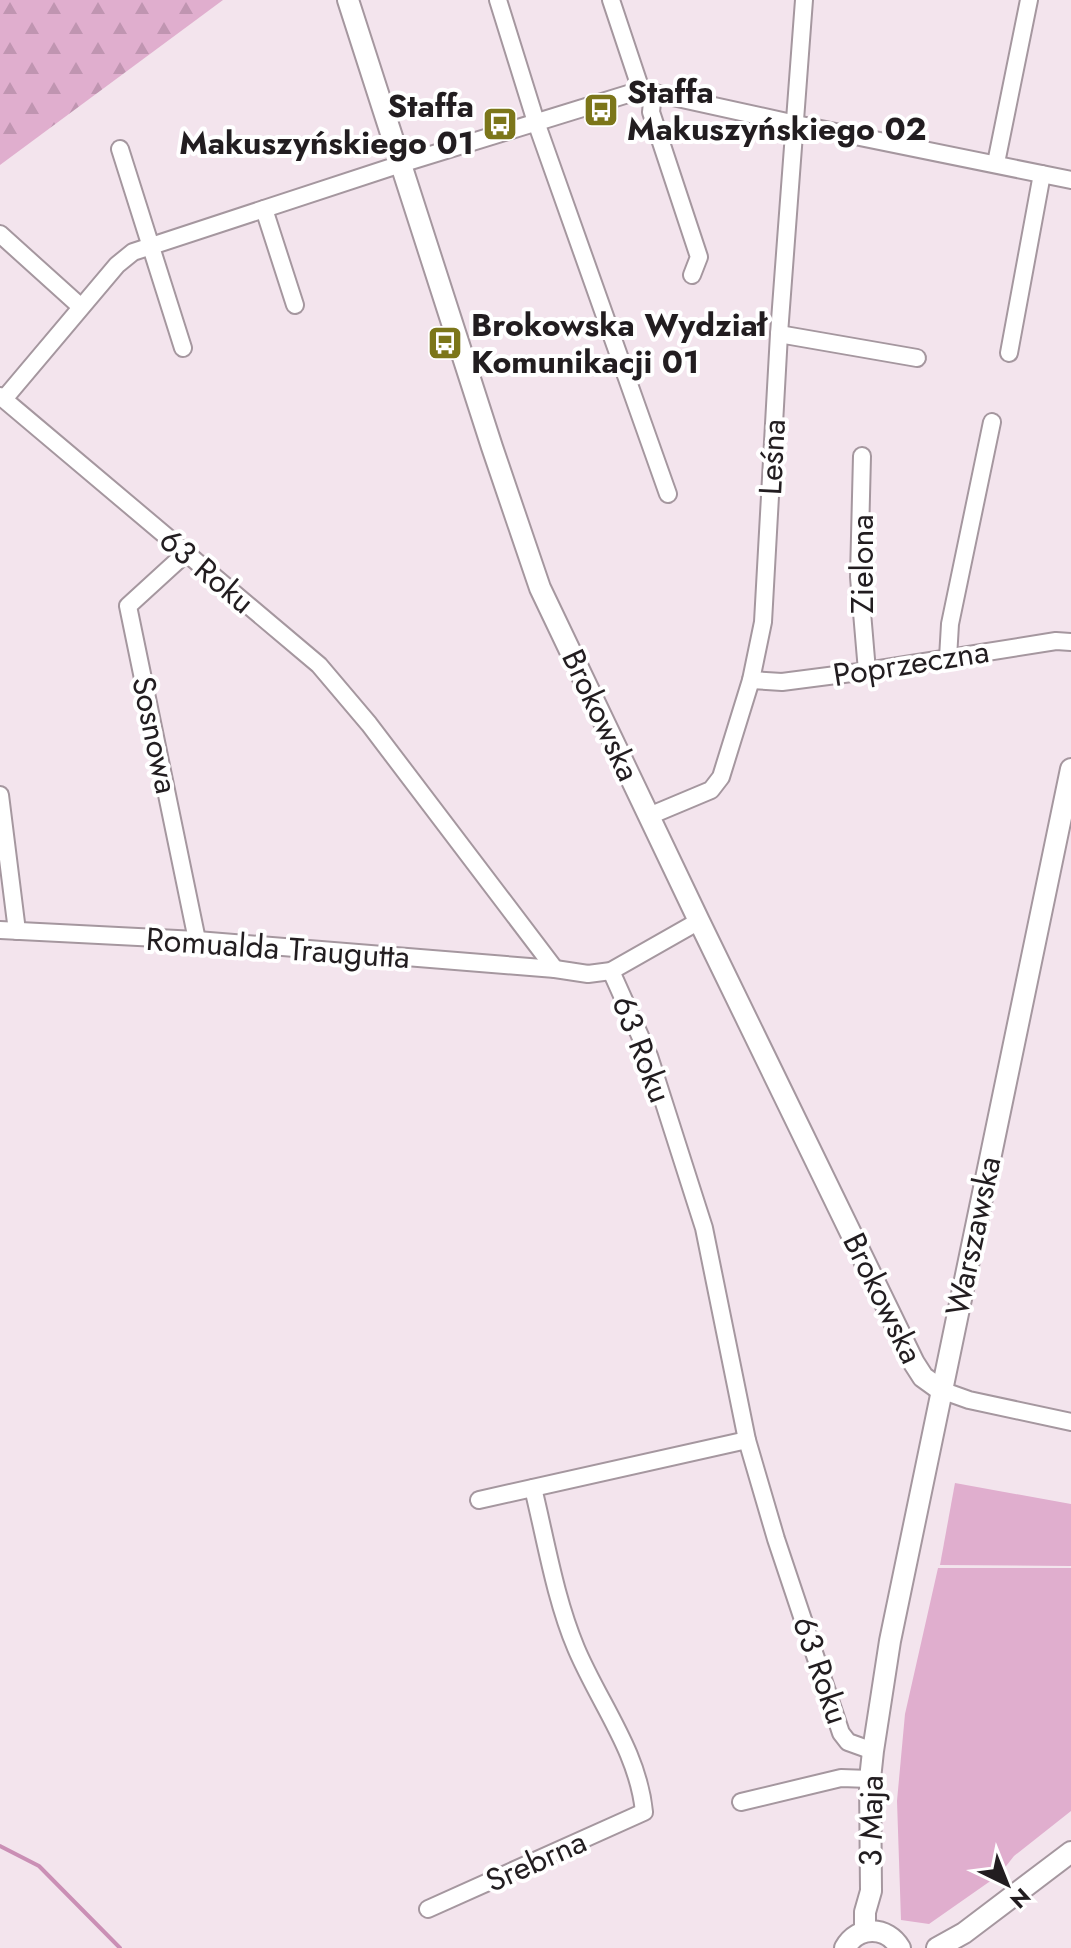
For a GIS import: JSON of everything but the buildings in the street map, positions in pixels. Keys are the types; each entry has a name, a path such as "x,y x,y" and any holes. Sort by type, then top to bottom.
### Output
{"street":[{"name":"Brokowska","path":"348,0 540,588 914,1363 923,1377 941,1390"},
{"path":"498,0 536,122 668,494"},
{"path":"611,0 647,91 651,112 699,257 692,275"},
{"name":"Leśna","path":"649,816 711,790 721,777 751,680 763,622 779,334 804,0"},
{"path":"996,163 1029,0"},
{"path":"2,398 117,265 133,252 401,164 647,91 1071,180"},
{"path":"120,149 183,348"},
{"path":"1009,353 1042,174"},
{"path":"264,209 295,305"},
{"path":"0,234 81,307"},
{"path":"779,334 917,358"},
{"name":"63 Roku","path":"2,398 319,665 369,724 555,969 588,974 611,971 649,1056 704,1228 747,1440 776,1539 841,1733 848,1742 873,1751"},
{"path":"948,658 950,624 992,422"},
{"name":"Zielona","path":"862,456 859,577 867,671"},
{"name":"Sosnowa","path":"186,553 128,606 197,940"},
{"name":"Poprzeczna","path":"751,680 782,682 1056,641 1071,642"},
{"name":"Warszawska","path":"873,1751 890,1641 1071,769"},
{"path":"0,795 17,931"},
{"path":"611,971 699,921"},
{"name":"Romualda Traugutta","path":"0,930 197,940 555,969"},
{"path":"941,1390 969,1400 1071,1422"},
{"path":"479,1500 747,1440"},
{"name":"Srebrna","path":"428,1909 644,1812 638,1774 576,1648 563,1610 533,1488"},
{"name":"3 Maja","path":"872,1931 865,1912 871,1891 870,1779 873,1751"},
{"path":"741,1802 841,1778 870,1779"},
{"path":"937,1948 964,1933 1071,1852"},
{"path":"845,1948 856,1935 872,1931 893,1938 900,1948"}],"green space":[{"path":"0,0 223,0 0,165"},
{"path":"955,1483 1071,1504 1071,1566 940,1565"},
{"path":"938,1568 1071,1568 1071,1811 1014,1856 999,1875 929,1924 901,1920 897,1801 905,1714"}],"waterway":[{"path":"0,1846 39,1866 120,1948"}],"place":[{"name":"Staffa Makuszyńskiego 02","path":"601,110"},
{"name":"Staffa Makuszyńskiego 01","path":"500,124"},
{"name":"Brokowska Wydział Komunikacji 01","path":"445,343"}]}
